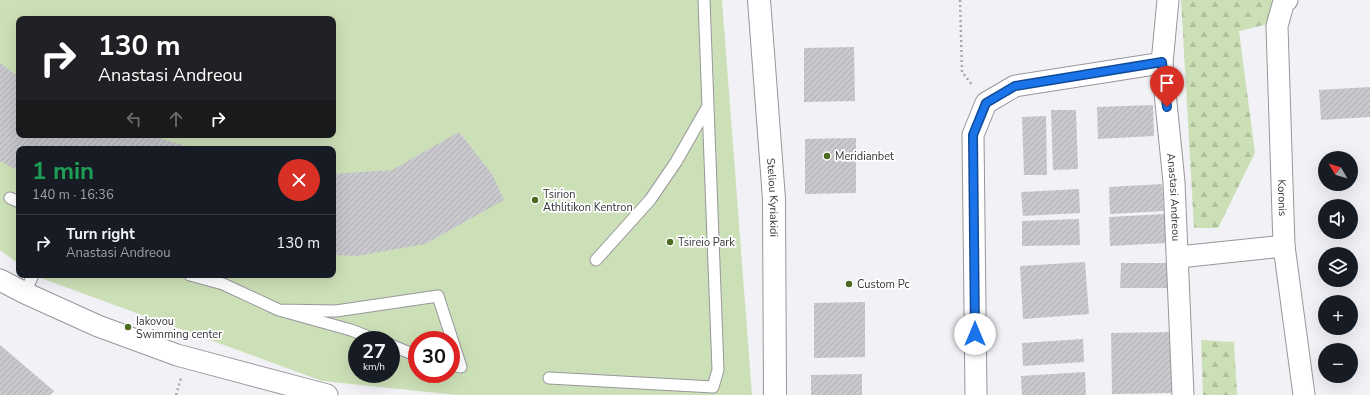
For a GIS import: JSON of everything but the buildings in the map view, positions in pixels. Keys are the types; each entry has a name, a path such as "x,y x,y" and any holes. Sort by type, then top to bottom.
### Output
{"street":[{"name":"Steliou Kyriakidi","path":"759,0 774,199 775,395"},
{"name":"Anastasi Andreou","path":"1168,0 1162,62 1174,182 1183,395"},
{"name":"Koronis","path":"1285,0 1277,26 1284,246 1304,395"},
{"path":"976,395 973,135 986,103 1015,86 1162,62"},
{"path":"1178,257 1284,246"},
{"path":"0,280 29,284 98,326 265,387 327,395"}],"lane":[{"path":"549,378 713,391 718,370 704,0"},
{"path":"596,260 650,200 676,162 708,105"},
{"path":"201,278 223,284 279,310 354,331"},
{"path":"279,310 336,311 438,296 449,331"}],"path":[{"path":"960,0 962,72 986,103"}],"green space":[{"name":"Tsirion Athlitikon Kentron","path":"0,0 722,0 752,395 457,395 322,381 41,278 336,278 336,146 16,146 16,262 0,250"},
{"path":"1181,0 1289,0 1268,24 1239,31 1255,153 1218,228 1194,228"},
{"path":"1201,340 1234,342 1237,395 1203,395"}],"place":[{"name":"Meridianbet","path":"827,156"},
{"name":"Tsirion Athlitikon Kentron","path":"535,200"},
{"name":"Tsireio Park","path":"670,242"},
{"name":"Custom Pc","path":"849,284"},
{"name":"Iakovou Swimming center","path":"128,327"}],"route":[{"path":"975,334 973,135 986,103 1015,86 1162,62 1167,107"}]}
